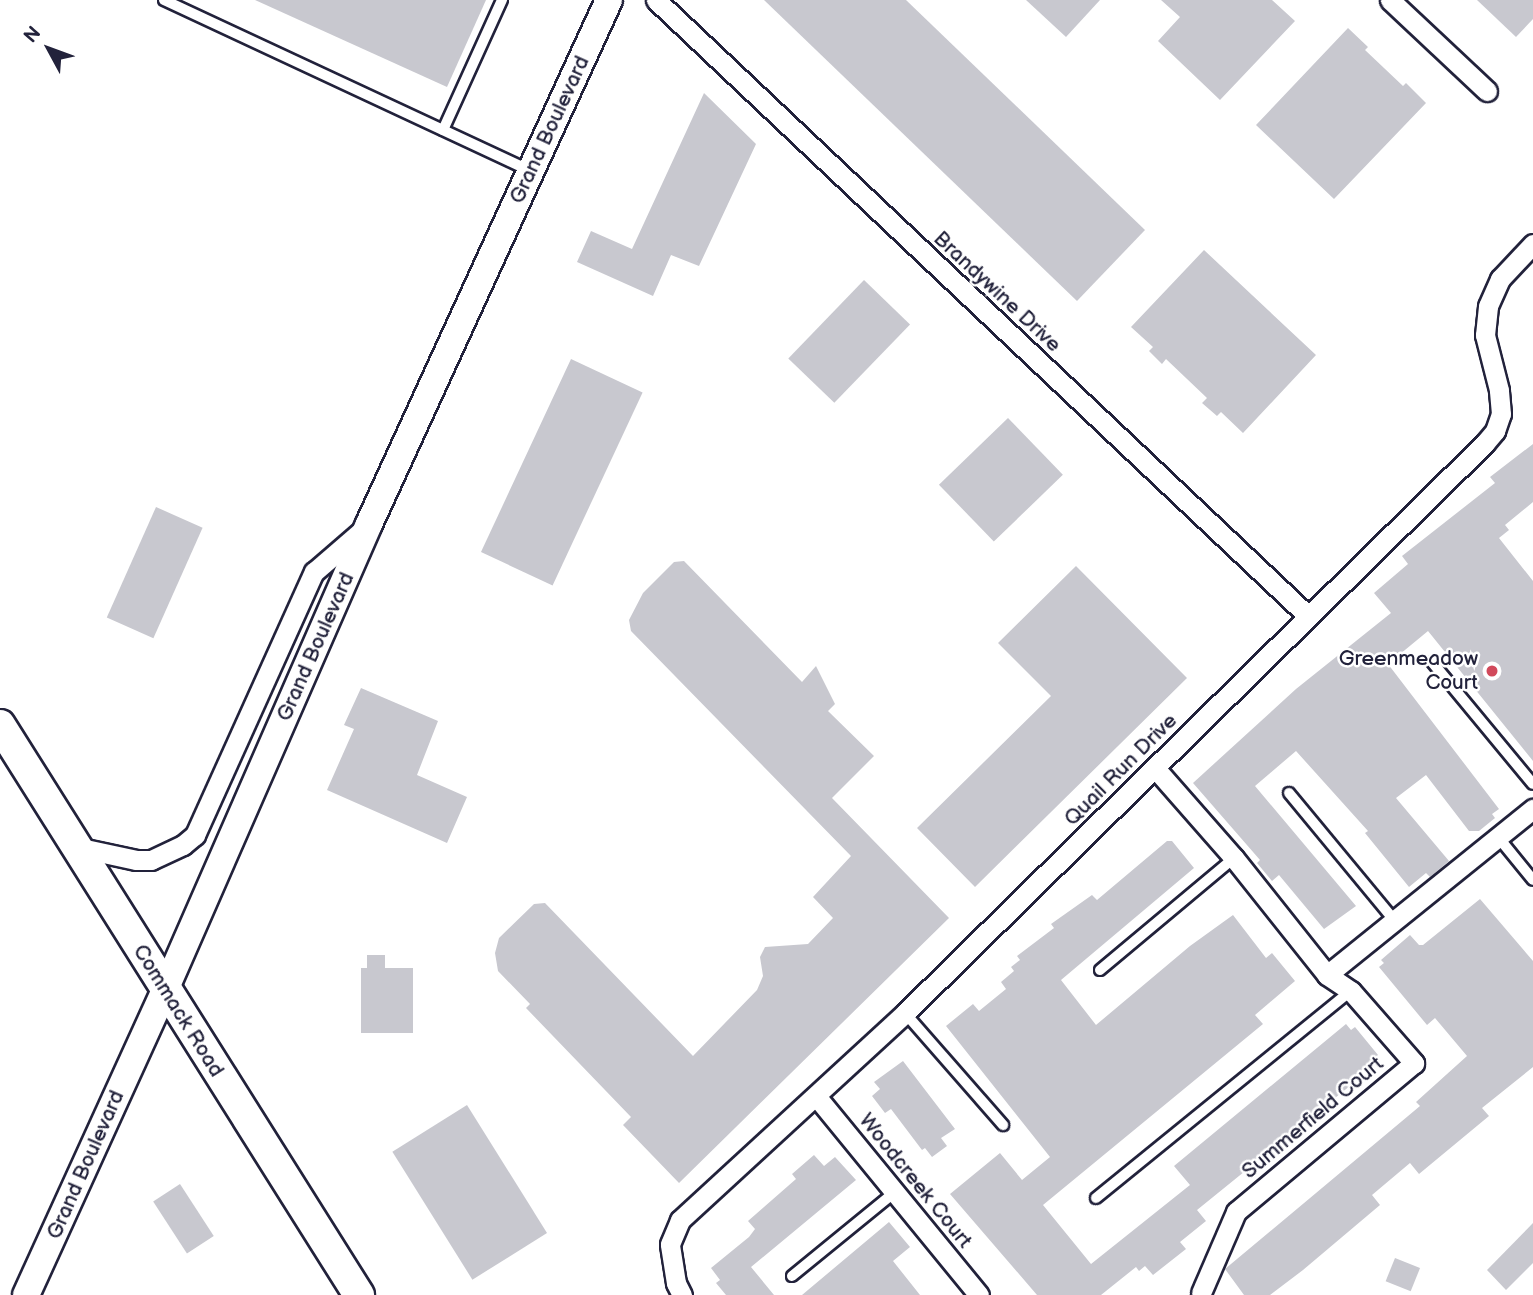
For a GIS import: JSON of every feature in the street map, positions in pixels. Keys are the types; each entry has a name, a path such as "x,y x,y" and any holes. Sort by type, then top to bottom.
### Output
{"main road":[{"name":"Commack Road","path":"0,725 164,990 359,1295"}],"street":[{"name":"Grand Boulevard","path":"26,1295 164,990 369,524 609,0"},
{"name":"Brandywine Drive","path":"656,0 1308,616"},
{"path":"1390,0 1487,91"},
{"name":"Quail Run Drive","path":"682,1295 676,1283 670,1244 680,1220 905,1013 1494,430 1501,414 1499,390 1485,335 1488,306 1500,279 1533,244"},
{"path":"76,848 136,860 151,860 183,845 195,835 314,572 369,524"},
{"name":"Summerfield Court","path":"1155,768 1234,858 1327,975 1351,991 1414,1063 1236,1212 1201,1293"},
{"path":"1327,975 1533,809"},
{"name":"Woodcreek Court","path":"816,1096 979,1295"}],"lane":[{"path":"164,0 531,171"},
{"path":"443,130 502,0"},
{"path":"1432,662 1533,784"},
{"path":"1289,793 1395,920"},
{"path":"1498,837 1533,880"},
{"path":"1100,970 1234,858"},
{"path":"1096,1198 1351,991"},
{"path":"905,1013 1003,1125"},
{"path":"792,1276 895,1192"}],"building":[{"path":"255,0 486,0 447,87"},
{"path":"764,0 906,0 1145,230 1077,301"},
{"path":"1026,0 1100,0 1066,37"},
{"path":"1161,0 1272,0 1295,21 1220,100 1158,41 1180,17"},
{"path":"1477,0 1533,0 1533,19 1516,37"},
{"path":"1348,28 1368,47 1365,50 1403,86 1406,83 1426,103 1334,199 1256,125"},
{"path":"704,93 756,144 699,266 671,255 653,296 577,262 591,231 632,249"},
{"path":"1204,250 1316,355 1243,433 1221,412 1217,416 1202,403 1207,398 1166,359 1162,364 1149,351 1153,347 1131,327"},
{"path":"864,280 910,324 834,403 788,358"},
{"path":"571,359 643,392 553,585 481,552"},
{"path":"1008,418 1063,475 994,542 939,485"},
{"path":"1533,444 1533,502 1505,525 1509,530 1499,538 1533,581 1533,761 1428,631 1388,664 1499,809 1492,814 1495,818 1479,831 1469,831 1426,775 1396,798 1449,861 1430,877 1426,873 1409,887 1365,833 1368,831 1296,751 1255,786 1356,906 1324,929 1279,875 1272,881 1257,863 1260,860 1193,783 1296,689 1391,613 1374,593 1408,564 1402,556 1495,483 1490,477"},
{"path":"156,507 203,528 153,638 107,618"},
{"path":"684,561 802,682 816,666 835,704 828,711 874,756 832,798 949,918 679,1183 623,1125 631,1117 526,1008 530,1004 498,971 495,953 499,938 534,904 545,903 693,1056 757,990 763,976 760,957 765,947 808,944 833,918 813,897 851,856 631,631 629,620 643,593 674,562"},
{"path":"1076,566 1187,678 975,887 917,828 1051,696 998,643"},
{"path":"361,688 438,721 417,775 467,797 447,843 327,790 354,729 344,725"},
{"path":"1167,841 1172,841 1194,868 1061,980 1096,1025 1190,946 1233,915 1266,958 1272,953 1295,981 1255,1015 1263,1024 1043,1205 1091,1264 1190,1185 1174,1166 1346,1024 1351,1030 1355,1027 1378,1055 1368,1064 1372,1068 1197,1210 1206,1221 1180,1242 1186,1249 1153,1275 1145,1266 1139,1271 1136,1267 1101,1295 1037,1295 950,1194 1000,1153 1022,1180 1050,1157 946,1026 973,1004 979,1011 1006,989 1001,982 1014,971 1011,967 1020,960 1017,956 1054,928 1051,924 1092,895 1097,900"},
{"path":"1480,899 1533,961 1533,1067 1482,1108 1489,1116 1419,1174 1410,1163 1372,1195 1380,1205 1303,1270 1270,1295 1244,1295 1225,1269 1420,1106 1416,1102 1467,1056 1435,1018 1427,1025 1379,967 1384,963 1381,960 1410,935 1419,945 1423,945"},
{"path":"367,955 385,955 385,968 413,968 413,1033 361,1033 361,968 367,968"},
{"path":"903,1061 955,1129 941,1138 947,1146 932,1157 925,1148 922,1150 891,1109 885,1113 872,1096 880,1089 874,1082"},
{"path":"467,1105 547,1233 472,1280 392,1152"},
{"path":"814,1155 824,1166 835,1157 856,1180 751,1267 774,1295 726,1295 716,1283 720,1280 711,1268 749,1237 755,1229 748,1221 796,1179 792,1174"},
{"path":"180,1184 214,1236 187,1253 153,1201"},
{"path":"889,1222 910,1247 893,1261 920,1295 802,1295"},
{"path":"1533,1223 1533,1263 1506,1290 1487,1270"},
{"path":"1395,1258 1420,1268 1411,1291 1386,1281"}],"place":[{"name":"Greenmeadow Court","path":"1492,671"}]}
